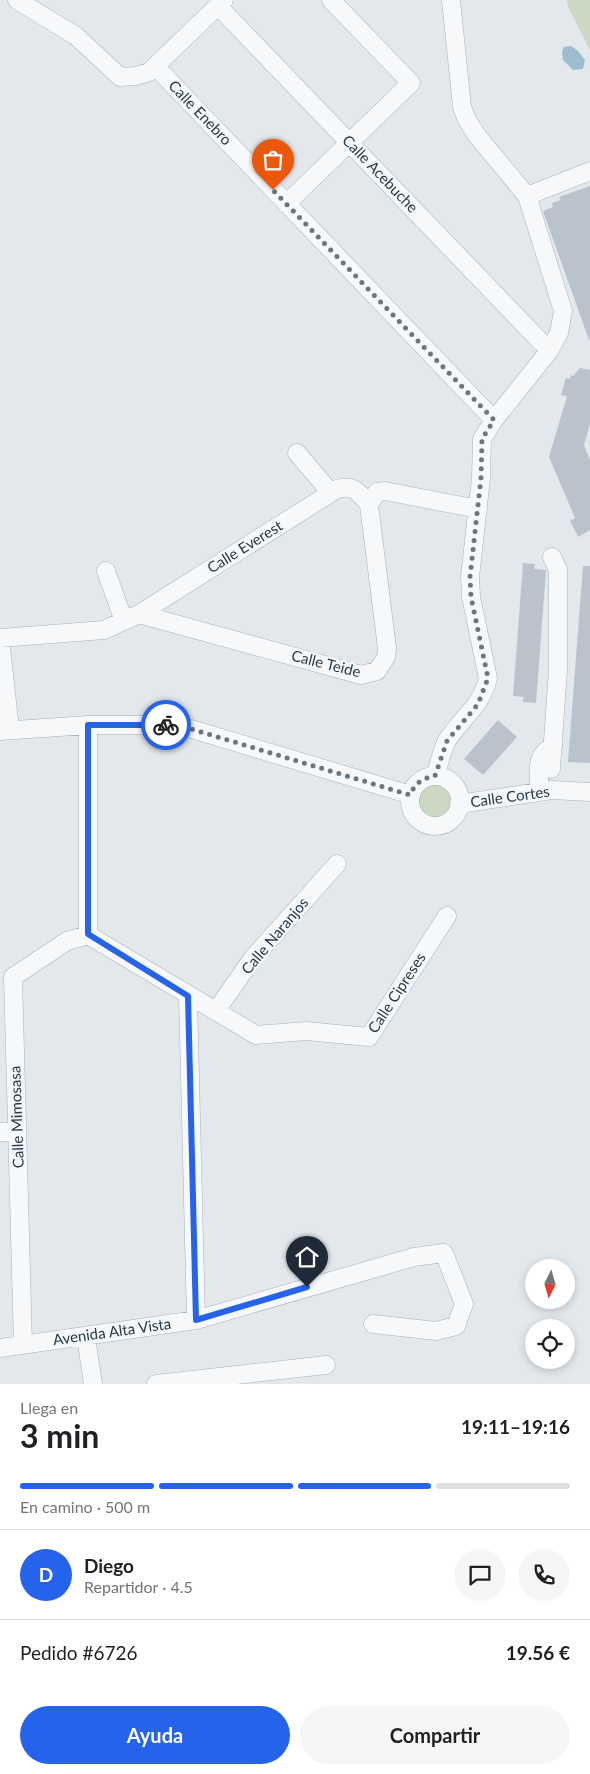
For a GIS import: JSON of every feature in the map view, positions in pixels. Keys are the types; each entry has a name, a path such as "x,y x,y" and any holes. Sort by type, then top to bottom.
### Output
{"street":[{"path":"17,0 76,36 110,70 126,82 137,83 157,78 221,3"},
{"path":"286,204 411,83 331,0"},
{"path":"435,776 447,741 478,704 488,678 471,597 470,577 478,509 482,439 494,420 549,351 559,333 563,311 527,196 478,137 467,120 460,97 451,0"},
{"name":"Calle Acebuche","path":"221,3 349,142 541,342"},
{"name":"Calle Enebro","path":"161,73 494,420"},
{"path":"527,196 590,171"},
{"path":"296,453 330,493"},
{"name":"Calle Everest","path":"0,639 104,630 131,617 330,493 345,487 355,489 369,505"},
{"path":"369,505 377,492 385,491 478,509"},
{"name":"Calle Teide","path":"131,617 361,675 377,671 386,658 387,648 369,505"},
{"path":"551,769 558,643 558,570 552,557"},
{"path":"106,571 131,617"},
{"path":"0,639 5,730 88,725 178,725 410,795"},
{"path":"88,725 88,934"},
{"path":"539,792 540,757 553,746"},
{"path":"435,776 450,782 459,796 459,804 453,817 448,822 434,825 427,824 415,816 410,802 410,795 417,783 422,779 435,776"},
{"name":"Calle Cortes","path":"459,804 552,790 590,792"},
{"name":"Calle Naranjos","path":"216,1011 252,959 337,864"},
{"name":"Calle Cipreses","path":"88,934 188,996 256,1035 306,1031 369,1038 447,916"},
{"name":"Calle Mimosasa","path":"23,1345 8,1132 13,977 67,941 88,934"},
{"path":"188,996 196,1320"},
{"name":"Avenida Alta Vista","path":"0,1348 196,1320 414,1257 444,1253 464,1304 456,1326 436,1331 373,1324"},
{"path":"86,1337 92,1384"},
{"path":"156,1384 326,1365"}],"green space":[{"path":"567,0 590,0 590,50 568,7"},
{"path":"434,783 446,789 452,801 446,813 434,819 422,813 416,801 422,789"}],"water":[{"path":"571,46 585,60 583,69 573,70 563,60 562,51 564,47"}],"building":[{"path":"590,186 589,340 543,211 553,207 552,203 561,200 559,197"},
{"path":"580,368 590,370 590,424 584,445 590,460 590,530 578,537 570,521 575,518 549,457 567,396 561,395 566,378 570,379 571,375 573,376"},
{"path":"523,563 535,564 534,569 546,570 536,703 523,702 524,697 513,696"},
{"path":"583,566 590,566 590,763 568,762"},
{"path":"498,720 517,737 483,775 464,759"}],"way so far":[{"path":"166,725 178,725 274,752 410,795 417,783 422,779 435,776 447,741 478,704 486,688 488,678 471,597 470,577 481,478 482,439 494,420 273,190"}],"route":[{"path":"166,725 88,725 88,934 188,996 196,1320 307,1287"}]}
